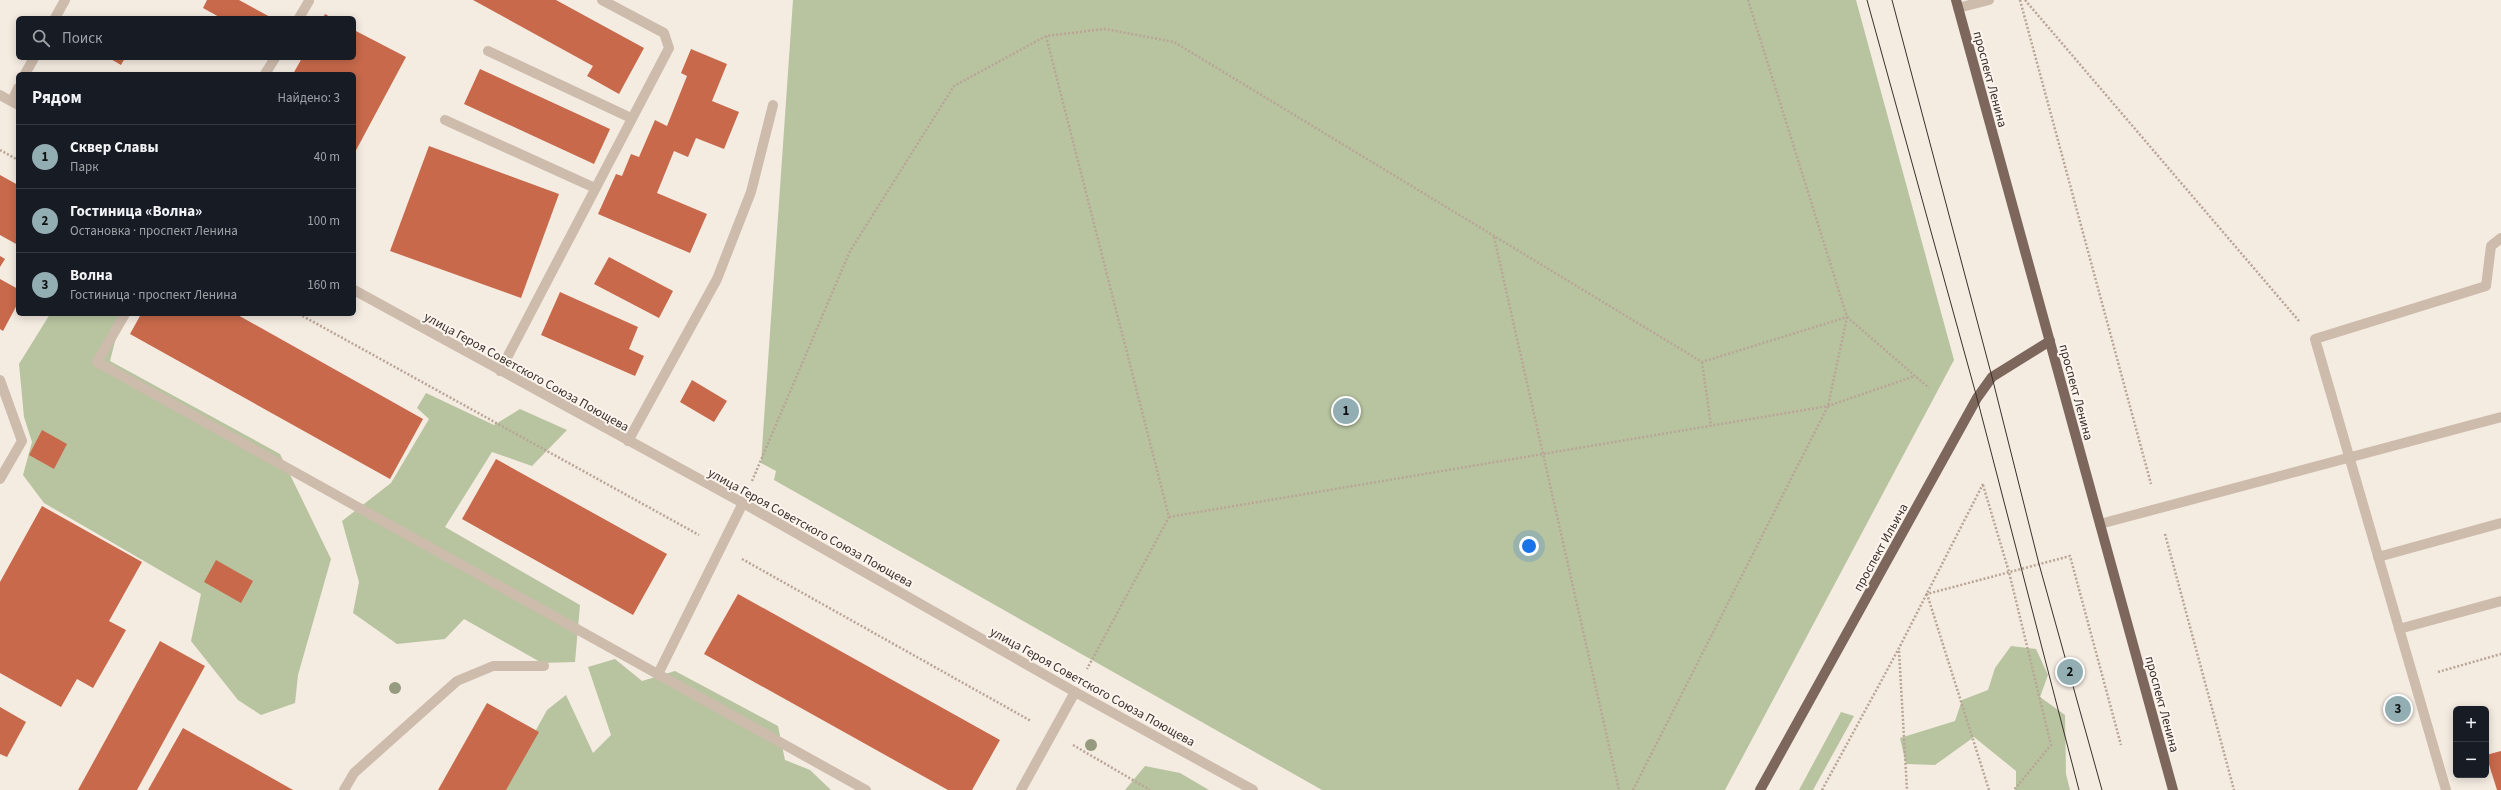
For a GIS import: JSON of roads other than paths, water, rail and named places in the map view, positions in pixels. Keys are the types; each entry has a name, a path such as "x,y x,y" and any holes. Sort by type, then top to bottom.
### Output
{"main road":[{"name":"проспект Ленина","path":"1957,4 2173,790"},
{"name":"проспект Ильича","path":"1760,790 1977,398 1992,377 2050,341"}],"street":[{"path":"56,16 65,0"},
{"path":"500,371 668,48 664,33 602,0"},
{"path":"1957,4 1989,0"},
{"path":"300,16 309,1"},
{"path":"488,51 631,118"},
{"path":"26,72 33,60"},
{"path":"266,72 274,60"},
{"path":"0,95 15,103"},
{"path":"628,441 717,279 751,192 773,104"},
{"path":"445,120 595,188"},
{"path":"2446,790 2315,339 2486,286 2491,246 2501,238"},
{"name":"улица Героя Советского Союза Поющева","path":"356,291 743,503 1075,692 1254,790"},
{"path":"124,316 97,362 866,790"},
{"path":"0,380 22,441 0,479"},
{"path":"2100,524 2501,418"},
{"path":"658,674 743,503"},
{"path":"2378,557 2501,524"},
{"path":"2399,629 2501,601"},
{"path":"344,790 354,773 457,681 493,666 544,666"},
{"path":"1021,790 1075,692"}],"tram line":[{"path":"1867,0 1977,398 2079,790"},
{"path":"1892,0 1992,377 2039,564 2102,790"}],"place":[{"name":"Сквер Славы","path":"1346,411"},
{"name":"Гостиница «Волна»","path":"2070,672"},
{"name":"Волна","path":"2398,709"}]}
